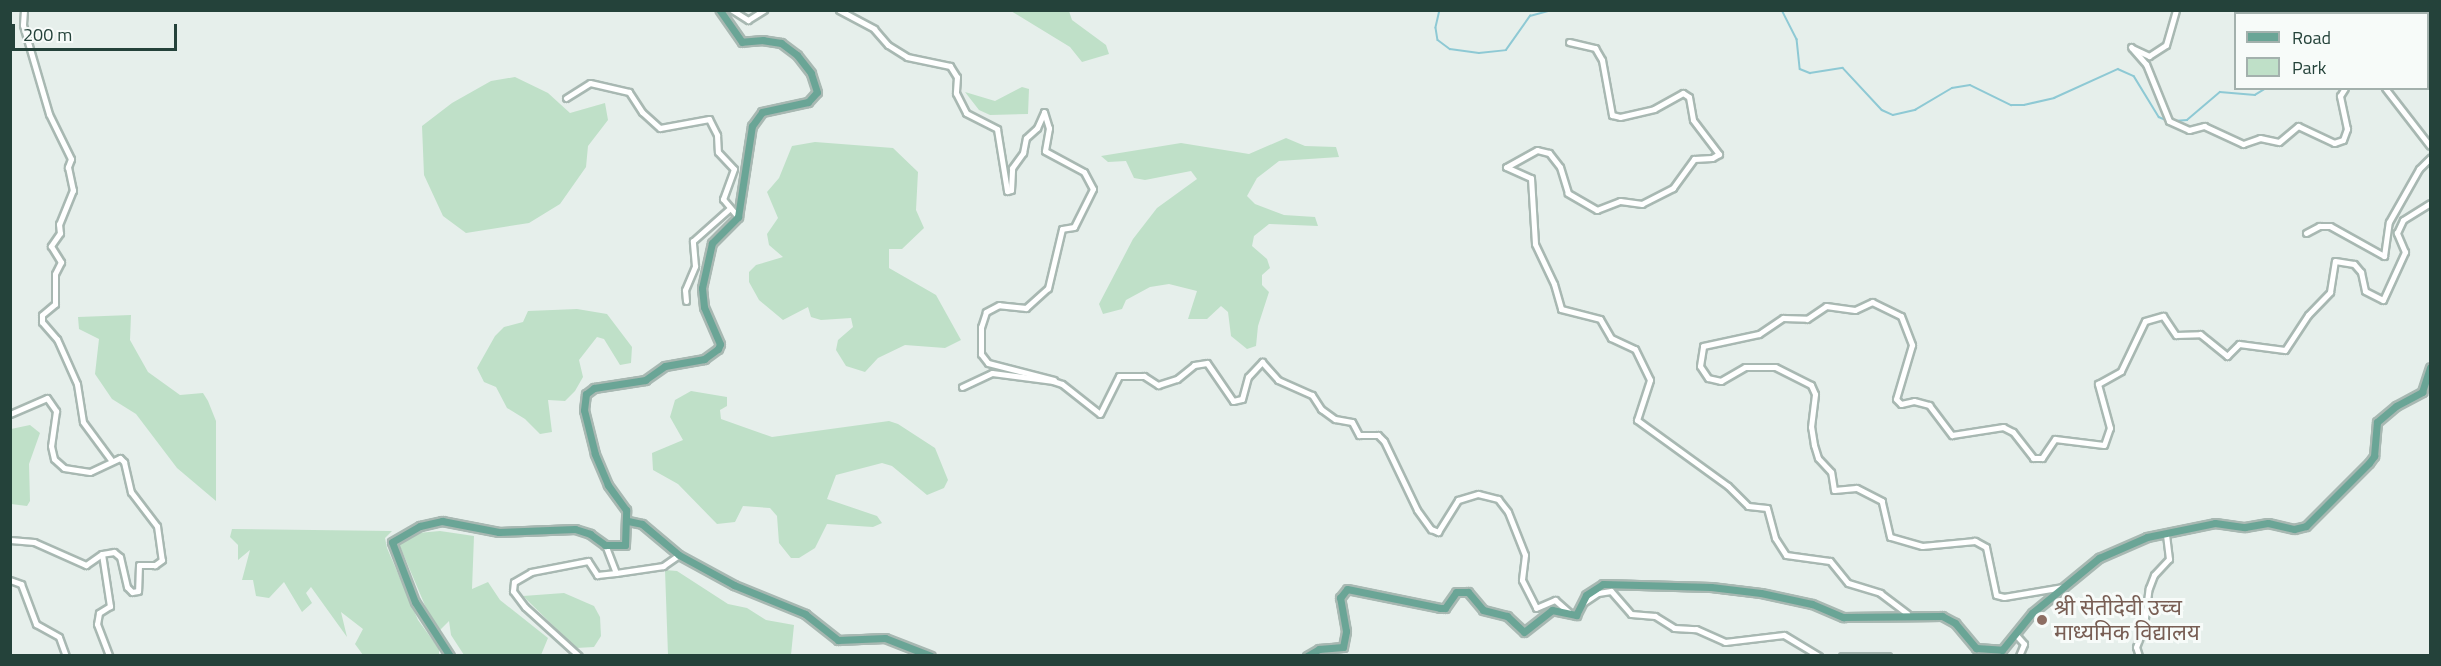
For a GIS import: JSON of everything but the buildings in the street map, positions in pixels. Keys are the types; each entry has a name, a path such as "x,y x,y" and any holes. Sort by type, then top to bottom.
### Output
{"main road":[{"path":"450,656 419,609 392,542 420,526 442,521 499,532 575,529 590,534 605,545 625,545 628,521 595,453 584,410 586,394 594,388 645,380 665,366 694,362 716,353 720,344 704,307 702,288 712,243 738,217 752,126 762,112 808,102 817,92 811,73 796,55 781,43 763,40 742,42 720,10"},
{"path":"1307,656 1319,649 1343,647 1346,631 1340,598 1347,589 1440,608 1445,608 1456,592 1468,592 1484,610 1507,616 1524,632 1552,610 1576,615 1586,596 1603,584 1627,587 1650,584 1761,593 1812,604 1843,617 1907,613 1951,619 1976,652 2002,650 2032,613 2099,558 2147,537 2166,536 2215,523 2245,527 2268,523 2294,529 2306,526 2369,463 2377,422 2396,406 2422,392 2430,367"},
{"path":"628,521 642,524 679,555 764,600 805,614 838,640 885,638 931,656"}],"street":[{"path":"24,10 23,25 49,114 71,159 68,167 73,190 59,224 60,234 51,246 61,262 55,274 55,304 42,315 42,322 57,339 77,384 83,422 111,460"},
{"path":"732,10 748,20 764,10"},
{"path":"839,10 874,29 888,45 907,57 950,66 957,77 956,93 966,112 997,129 1007,191 1011,190 1012,168 1023,153 1026,138 1037,128 1044,112 1048,128 1045,151 1084,171 1093,189 1074,227 1062,229 1048,288 1026,308 999,305 986,312 981,327 981,354 988,363 1046,375 1100,414 1119,376 1144,376 1158,385 1177,379 1194,365 1207,363 1233,401 1242,399 1248,377 1262,362 1278,380 1312,395 1321,409 1335,419 1352,422 1359,435 1378,435 1384,441 1417,510 1431,529 1438,532 1458,500 1478,494 1498,499 1508,512 1525,555 1522,580 1536,608 1555,600 1572,615"},
{"path":"2176,10 2166,45 2149,56 2130,47 2146,64 2169,122 2179,128 2204,126 2243,144 2260,138 2279,142 2298,126 2334,143 2346,135 2340,96 2344,90"},
{"path":"1569,42 1595,48 1602,60 1612,115 1620,117 1654,109 1683,93 1689,97 1693,120 1719,154 1694,159 1673,188 1642,204 1620,201 1597,210 1568,193 1560,167 1549,153 1537,150 1506,167 1531,178 1535,244 1554,284 1561,309 1600,319 1611,338 1635,349 1650,380 1637,420 1728,486 1748,506 1767,508 1775,538 1786,555 1830,561 1848,583 1880,593 1907,613"},
{"path":"566,98 590,83 629,92 642,112 660,128 709,119 717,135 718,152 734,168 723,199 738,217"},
{"path":"2387,90 2430,146"},
{"path":"2306,233 2319,226 2330,226 2359,245 2384,256 2389,222 2418,169 2430,158"},
{"path":"2067,586 2004,597 1996,595 1986,547 1976,541 1922,546 1890,537 1886,531 1882,501 1856,488 1834,490 1831,472 1818,458 1814,446 1811,427 1815,394 1811,384 1775,367 1745,367 1721,381 1708,378 1700,366 1702,346 1759,334 1783,318 1807,319 1826,306 1855,310 1872,302 1900,316 1912,345 1896,399 1901,404 1914,401 1929,405 1952,435 2003,427 2013,432 2033,458 2042,458 2055,439 2104,445 2110,428 2098,384 2121,371 2145,321 2163,316 2176,335 2200,334 2227,356 2242,344 2262,350 2285,350 2308,315 2330,292 2335,261 2354,264 2361,272 2366,291 2383,300 2404,252 2397,233 2403,220 2430,203"},
{"path":"686,301 685,290 695,266 693,241 729,209"},
{"path":"962,387 992,373 1061,384"},
{"path":"10,414 47,398 56,411 51,446 54,459 64,468 90,472 111,460 120,458 124,462 131,492 157,526 163,555 154,566 139,565 140,586 135,592 127,587 120,556 114,552 102,554 86,565 34,542 10,540"},
{"path":"2139,656 2136,646 2144,626 2149,588 2154,575 2169,559 2166,536"},
{"path":"605,545 616,573"},
{"path":"102,554 110,606 99,613 97,624 109,656"},
{"path":"579,656 525,607 513,591 514,582 531,572 588,561 597,575 663,566 679,555"},
{"path":"10,580 21,584 36,624 59,637 66,656"},
{"path":"1583,603 1598,593 1611,591 1631,614 1655,616 1674,628 1696,629 1725,642 1784,635 1819,656"},
{"path":"2016,635 2024,644 2019,656"},
{"path":"1842,656 1888,656"}],"green space":[{"path":"1011,11 1069,11 1072,20 1106,45 1109,54 1082,62 1070,47"},
{"path":"515,77 548,93 570,113 605,103 608,120 588,146 586,167 560,204 529,223 466,233 443,216 424,175 422,126 452,103 491,81"},
{"path":"1022,87 1029,89 1028,114 990,115 979,110 965,92 995,101"},
{"path":"1286,138 1305,146 1336,147 1339,157 1279,161 1257,178 1247,196 1255,204 1284,215 1315,217 1318,226 1269,224 1254,236 1252,246 1267,259 1270,268 1262,275 1262,285 1269,292 1258,326 1256,346 1247,349 1231,336 1228,312 1221,306 1207,319 1188,319 1197,291 1169,284 1150,287 1126,300 1122,309 1103,314 1099,304 1133,239 1157,208 1197,179 1191,171 1145,180 1134,178 1126,161 1108,162 1101,156 1181,143 1249,154"},
{"path":"815,142 893,148 918,172 916,210 924,228 902,249 889,249 889,268 936,295 961,340 945,348 905,345 878,358 865,372 846,366 836,350 838,340 853,327 851,318 821,320 811,317 808,307 783,320 759,300 749,282 749,272 756,265 783,257 769,245 767,234 778,218 767,192 779,178 792,146"},
{"path":"577,309 607,314 632,347 631,363 620,365 604,339 597,337 579,360 583,377 575,391 565,401 548,400 552,432 540,434 525,419 507,408 496,387 484,382 477,368 495,336 504,327 523,322 528,311"},
{"path":"131,315 130,340 148,372 180,395 203,393 208,401 216,421 216,501 177,468 136,414 112,399 95,374 99,339 79,329 78,317"},
{"path":"691,391 727,397 727,406 720,410 721,419 772,437 889,421 898,424 935,448 948,480 944,488 927,495 892,466 882,463 836,475 827,499 877,516 882,523 873,527 827,524 815,548 799,558 791,558 779,543 777,516 770,508 743,506 735,522 717,524 678,484 653,470 652,453 683,440 670,417 675,400"},
{"path":"30,425 40,433 29,464 30,501 27,506 11,504 11,429"},
{"path":"232,529 392,531 385,538 387,548 418,620 439,649 439,655 363,655 355,644 363,629 341,612 347,637 311,587 306,593 312,603 302,612 284,582 269,598 256,596 253,580 242,580 250,550 238,560 238,545 230,537"},
{"path":"440,531 474,536 472,589 488,582 500,600 548,638 541,655 464,655 451,635 449,621 440,630 432,622 399,544 406,534"},
{"path":"665,570 677,571 728,604 747,608 766,620 794,625 791,655 668,655"},
{"path":"564,593 594,606 600,617 601,636 594,647 576,648 523,596"}],"waterway":[{"path":"1440,10 1436,28 1438,40 1450,49 1479,53 1506,50 1530,16 1553,10"},
{"path":"1782,10 1797,39 1800,69 1810,73 1843,68 1882,110 1893,115 1915,110 1952,88 1970,85 2011,105 2024,105 2054,98 2118,69 2134,76 2159,117 2166,120"},
{"path":"2174,121 2187,120 2220,92 2255,95 2263,90"}],"place":[{"name":"श्री सेतीदेवी उच्च माध्यमिक विद्यालय","path":"2042,620"}]}
